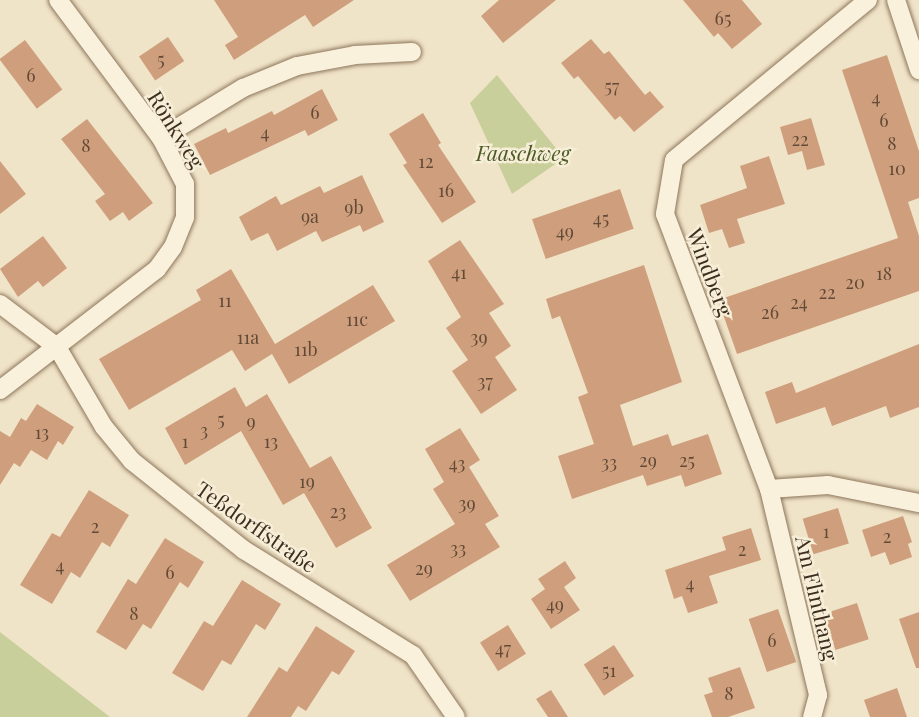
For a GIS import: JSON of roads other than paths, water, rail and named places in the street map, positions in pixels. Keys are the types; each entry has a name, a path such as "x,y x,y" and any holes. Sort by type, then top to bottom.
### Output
{"street":[{"name":"Rönkweg","path":"0,390 157,269 173,247 184,218 186,184 161,138 58,0"},
{"name":"Windberg","path":"769,489 665,214 674,160 868,0"},
{"path":"896,0 919,70"},
{"path":"161,138 243,88 297,66 355,55 412,52"},
{"path":"0,304 57,347"},
{"name":"Teßdorffstraße","path":"57,347 104,426 132,461 244,550 413,655 456,717"},
{"path":"769,489 828,485 919,503"},
{"name":"Am Flinthang","path":"769,489 818,695 812,717"}],"park label":[{"name":"Faaschweg","path":"523,152"}]}
